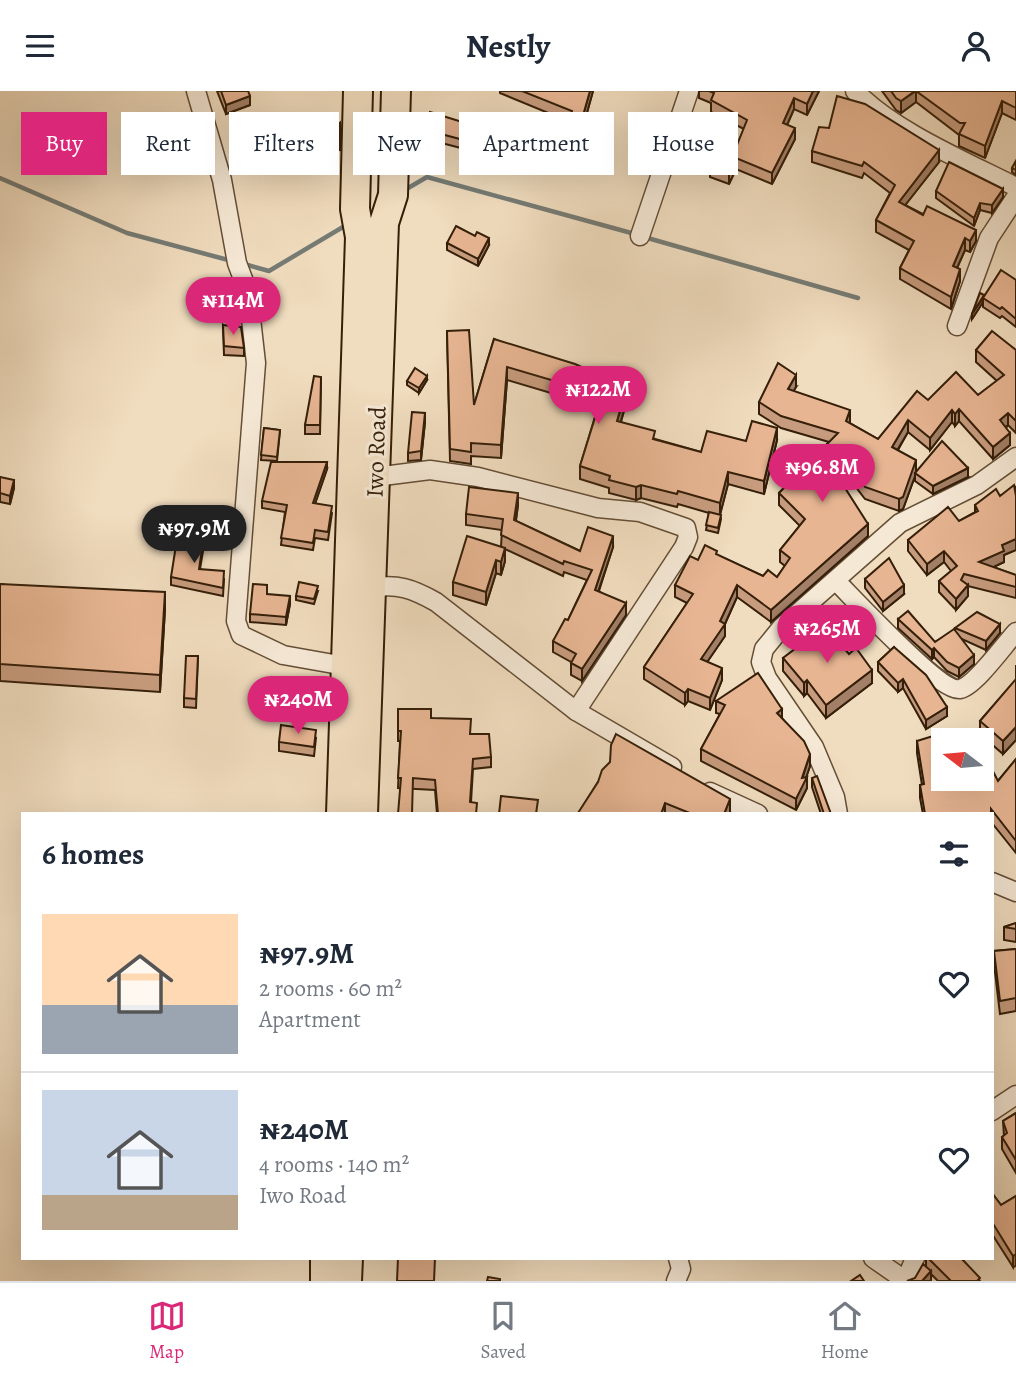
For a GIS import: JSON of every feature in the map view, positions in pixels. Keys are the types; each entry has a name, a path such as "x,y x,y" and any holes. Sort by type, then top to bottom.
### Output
{"main road":[{"name":"Iwo Road","path":"341,812 360,237 355,209 358,91"},
{"name":"Iwo Road","path":"363,812 384,223 393,195 396,91"},
{"path":"325,1281 326,1260"},
{"path":"347,1281 348,1260"}],"street":[{"path":"196,91 222,180 237,263 248,292 256,363 236,621 241,635 283,655 345,666"},
{"path":"640,236 688,91"},
{"path":"855,91 866,102 929,142 1016,187"},
{"path":"957,326 989,238 1016,197"},
{"path":"838,812 835,797 814,747 766,678 761,662 771,639 900,523 977,485 1016,457"},
{"path":"375,477 430,470 478,477 598,508 640,512 686,528 688,537 684,547 576,711"},
{"path":"836,582 931,675 953,690 963,689 974,679 1016,632"},
{"path":"371,588 391,584 411,589 436,602 576,711 714,795 753,812"},
{"path":"994,883 1016,892"},
{"path":"994,1110 1016,1095"},
{"path":"676,1281 681,1269 679,1260"},
{"path":"876,1260 906,1281 914,1260"}],"building":[{"path":"221,91 248,91 250,96 226,105"},
{"path":"522,91 590,91 584,112 572,111"},
{"path":"709,91 813,91 807,104 794,98 783,123 795,128 772,173 738,159 738,142 747,120 738,115 738,112 733,112 711,100 714,93"},
{"path":"891,91 915,91 901,101"},
{"path":"916,91 1016,91 1016,108 1002,101 985,146 959,134 965,123 960,123"},
{"path":"837,96 865,104 939,150 899,202 923,215 927,206 976,230 970,241 965,238 953,266 960,269 951,297 900,268 914,241 876,220 895,185 864,162 862,166 812,151 819,127 829,128"},
{"path":"445,117 459,121 459,139 445,135"},
{"path":"949,162 1003,189 992,205 980,203 974,218 936,191"},
{"path":"456,226 475,236 477,232 489,238 478,259 447,243"},
{"path":"1001,270 1016,280 1016,319 1002,307 1000,309 983,298"},
{"path":"980,293 984,295 972,314"},
{"path":"223,325 241,327 244,348 224,346"},
{"path":"469,330 474,405 494,339 575,364 627,387 617,421 655,431 653,439 701,452 707,431 746,441 752,421 777,428 764,481 728,472 720,503 678,491 677,494 609,480 610,476 580,466 602,395 507,367 501,445 471,443 471,452 450,449 447,331"},
{"path":"992,331 1016,350 1016,421 1008,413 1000,420 1010,433 993,447 959,409 955,414 952,410 930,438 908,420 892,447 916,460 903,497 899,499 865,487 851,469 839,477 827,473 845,488 868,524 771,610 737,585 720,621 725,624 701,659 722,668 710,698 688,689 685,693 644,667 693,594 675,585 690,556 698,560 705,545 717,551 716,554 763,576 768,570 777,577 790,558 780,550 805,519 779,493 838,433 781,416 759,402 778,363 796,375 788,389 850,410 846,421 878,439 917,391 928,400 956,372 978,395 1004,375 976,350"},
{"path":"415,368 427,376 419,388 407,381"},
{"path":"314,376 321,377 320,425 305,425"},
{"path":"412,412 425,413 421,451 408,453"},
{"path":"264,428 280,430 277,457 261,455"},
{"path":"942,441 968,468 933,486 915,473"},
{"path":"271,462 327,462 313,503 332,506 328,532 315,530 313,543 281,538 287,505 262,501"},
{"path":"0,477 14,480 10,496 0,493"},
{"path":"1014,485 1016,539 1002,545 1004,551 979,562 1016,575 1016,587 964,574 961,580 968,585 956,599 939,581 957,566 944,551 927,564 908,540 948,507 959,521 978,511 975,505 996,489 1000,496"},
{"path":"469,487 518,493 514,520 580,551 588,527 613,536 595,590 626,603 582,669 571,663 576,654 553,641 565,619 568,620 592,570 564,561 563,564 501,535 503,519 466,514"},
{"path":"709,512 721,515 718,528 706,525"},
{"path":"467,536 505,548 501,562 496,560 486,592 453,582"},
{"path":"177,539 203,543 199,569 224,571 223,588 171,577"},
{"path":"889,558 904,585 883,602 865,579"},
{"path":"299,582 318,586 314,599 296,596"},
{"path":"0,584 165,592 160,675 0,664"},
{"path":"253,584 267,585 267,594 290,596 286,617 250,614"},
{"path":"908,611 935,642 954,629 974,655 959,668 947,662 898,619"},
{"path":"977,612 1000,624 986,641 955,628"},
{"path":"825,626 849,654 856,648 872,670 826,705 807,680 804,683 783,658"},
{"path":"894,647 926,675 947,707 926,720 903,679 898,683 878,662"},
{"path":"186,656 198,656 196,699 184,698"},
{"path":"758,673 782,709 777,713 804,741 810,754 802,778 807,777 796,799 701,749 725,705 716,701"},
{"path":"1016,679 1016,727 1003,741 994,733 994,728 988,728 980,721"},
{"path":"259,686 271,687 269,703 257,701"},
{"path":"398,709 431,709 431,718 471,719 470,734 489,734 491,757 473,759 470,802 477,803 476,812 438,812 435,780 413,778 412,812 398,812 401,731 398,731"},
{"path":"281,725 316,730 314,747 279,742"},
{"path":"616,734 730,799 725,812 687,812 665,803 662,812 579,812 598,782 602,770 610,762 611,745"},
{"path":"931,737 931,791 994,791 994,773 998,781 1016,759 1016,841 991,809 991,812 925,812 920,785 924,784 917,741"},
{"path":"817,776 830,812 823,812 812,778"},
{"path":"501,796 538,800 536,812 499,812"},
{"path":"1016,923 1016,929 1004,927"},
{"path":"1016,949 1016,998 1000,1001 994,951"},
{"path":"1016,1113 1016,1160 1002,1137 1007,1133 1003,1121"},
{"path":"994,1196 1001,1205 1016,1196 1016,1254 1013,1256 994,1225"},
{"path":"398,1260 435,1260 434,1281 397,1281"},
{"path":"930,1260 963,1260 980,1278 977,1281 951,1281"},
{"path":"923,1264 931,1271 922,1281 907,1281 915,1278"},
{"path":"860,1275 864,1281 851,1281"},
{"path":"488,1277 500,1279 500,1281 487,1281"}],"waterway":[{"path":"403,191 427,177 635,234"},
{"path":"0,178 127,233 232,261"},
{"path":"244,264 269,271 348,224"},
{"path":"644,237 858,298"}]}
